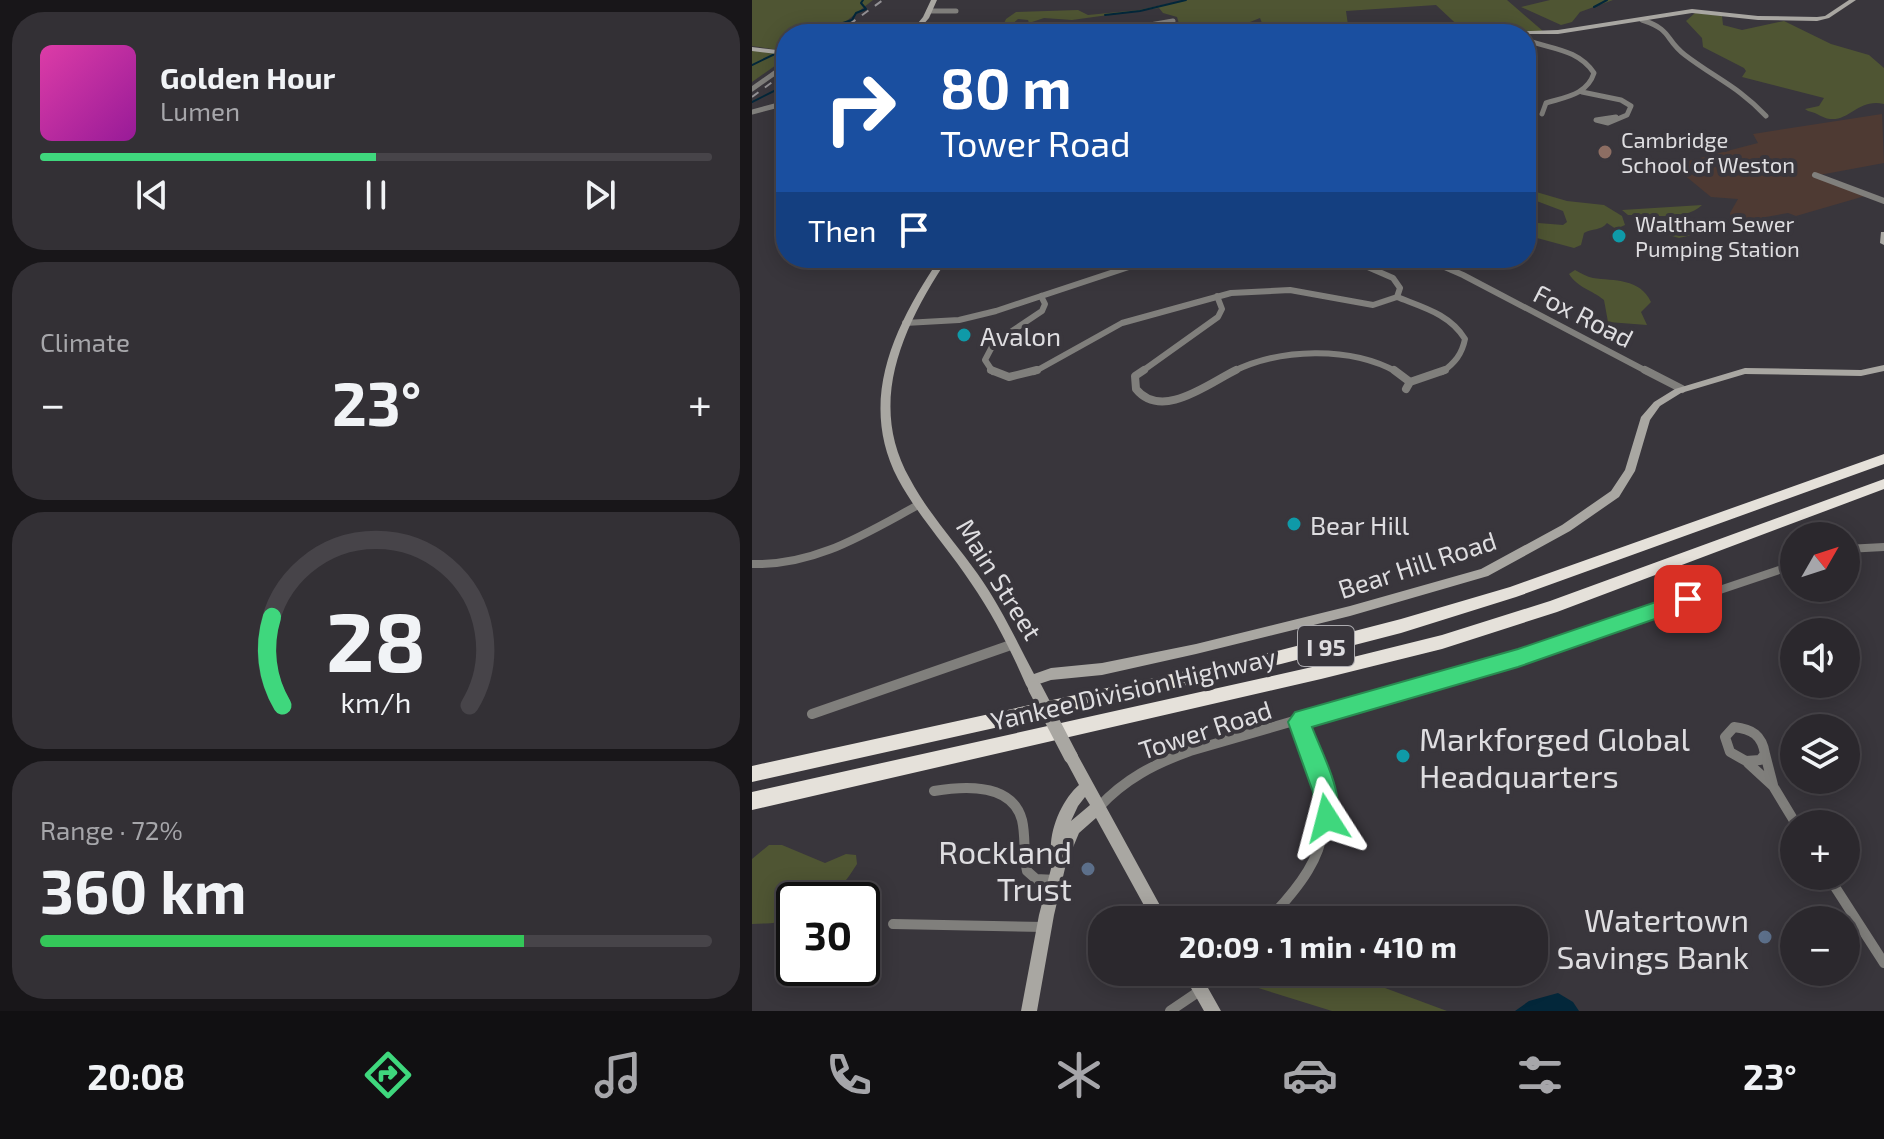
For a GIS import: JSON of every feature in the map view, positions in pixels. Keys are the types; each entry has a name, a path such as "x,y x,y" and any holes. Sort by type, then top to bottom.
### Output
{"highway":[{"name":"Yankee Division Highway","path":"752,774 1281,657 1415,622 1511,593 1884,459"},
{"name":"Yankee Division Highway","path":"752,801 1442,642 1552,607 1884,484"}],"street":[{"path":"919,24 934,0"},
{"path":"1536,33 1699,11 1802,20 1827,17 1853,0"},
{"path":"929,11 956,11"},
{"path":"1661,26 1664,16"},
{"path":"1642,20 1661,26 1680,52 1744,93 1766,116"},
{"path":"1156,24 1173,21"},
{"path":"1536,43 1567,52 1587,63 1594,77 1582,92"},
{"path":"752,49 776,52"},
{"path":"752,89 776,72"},
{"path":"1542,114 1546,103 1582,92 1621,100 1631,106 1627,115 1616,117"},
{"path":"752,112 776,106"},
{"path":"1815,175 1884,201"},
{"path":"1884,234 1884,243"},
{"name":"Main Street","path":"938,268 906,320 887,387 885,424 898,467 920,504 984,593 1152,906"},
{"path":"906,320 952,321 1126,268"},
{"path":"1370,268 1393,278 1400,288 1397,297"},
{"name":"Fox Road","path":"1447,268 1682,389"},
{"path":"1041,296 1045,304 1043,310 988,349 985,363 992,371 1009,377 1029,374 1111,328 1154,312 1217,296 1281,289 1373,305 1397,297 1450,321 1459,328 1465,339 1461,353 1445,370 1408,385 1398,372 1375,363 1333,355 1306,354 1245,366 1175,400 1154,402 1140,396 1133,384 1135,376 1218,317 1222,309 1217,296"},
{"name":"Bear Hill Road","path":"1033,684 1051,674 1102,669 1196,649 1362,608 1489,571 1566,528 1611,498 1629,473 1646,417 1662,400 1682,389 1745,371 1861,373 1884,368"},
{"path":"752,564 788,564 819,556 920,504"},
{"path":"1860,548 1884,547"},
{"name":"Tower Road","path":"1098,808 1121,783 1160,763 1299,722 1309,716 1533,653 1780,570"},
{"path":"812,714 1012,645"},
{"path":"1282,906 1307,880 1326,833 1324,792 1299,722"},
{"path":"1773,786 1765,746 1759,735 1747,728 1734,727 1726,734 1726,746 1773,786 1788,810"},
{"path":"1746,761 1760,760 1765,754"},
{"path":"934,791 978,787 1012,803 1021,818 1027,871 1036,879 1056,880"},
{"path":"1029,1011 1056,880 1064,818 1072,800 1087,787"},
{"path":"1056,880 1073,829 1098,808"},
{"path":"1837,890 1884,963"},
{"path":"893,924 1046,927"},
{"path":"1170,1011 1193,986"},
{"path":"1202,986 1213,1011"}],"shaded area":[{"path":"1882,114 1884,163 1814,176 1865,196 1796,216 1788,213 1732,223 1730,213 1738,199 1711,197 1677,169 1677,164 1758,143 1753,134"}],"green space":[{"path":"752,0 873,0 843,24 776,24 776,50 752,46"},
{"path":"1185,0 1507,0 1535,24 1456,24 1436,5 1346,11 1348,24 1262,24 1260,18 1245,24 1179,24 1177,17 1163,13 1159,8 1072,20 1044,18 1029,23 1028,20 1018,19 1012,24 1004,24 1016,12 1078,10 1088,15 1139,10"},
{"path":"1550,0 1613,0 1580,12 1572,22 1561,25 1521,7"},
{"path":"1695,13 1722,16 1723,25 1742,30 1784,21 1831,44 1869,55 1884,68 1884,104 1868,104 1837,119 1808,111 1805,109 1819,106 1824,98 1742,77 1746,71 1744,68 1703,47 1702,38 1686,21"},
{"path":"752,50 776,53 776,65 752,82"},
{"path":"1536,192 1567,201 1604,205 1622,216 1625,225 1616,229 1607,223 1587,231 1581,245 1574,248 1536,238 1536,223 1563,225 1567,222 1563,211 1536,201"},
{"path":"1702,205 1687,213 1667,216 1628,215 1622,210"},
{"path":"1688,219 1704,221 1709,231 1679,238 1651,230 1664,223"},
{"path":"1575,270 1591,277 1626,282 1640,289 1651,302 1641,312 1647,325 1608,322 1604,300 1573,279 1569,274"},
{"path":"769,845 782,845 825,863 846,854 856,855 857,864 844,882 776,882 776,922 752,924 752,859"},
{"path":"1252,986 1380,986 1447,1011 1332,1011"}],"water":[{"path":"1558,993 1573,1002 1579,1011 1515,1011 1529,1001"}],"waterway":[{"path":"840,24 852,20 856,13 866,9 861,3 863,0"},
{"path":"1105,15 1140,11 1186,0"},
{"path":"1594,7 1607,0"},
{"path":"752,65 776,53"},
{"path":"752,102 776,90"}],"railway":[{"path":"850,24 883,0"},
{"path":"752,97 776,79"}],"place":[{"name":"Cambridge School of Weston","path":"1605,152"},
{"name":"Waltham Sewer Pumping Station","path":"1619,236"},
{"name":"Avalon","path":"964,335"},
{"name":"Bear Hill","path":"1294,524"},
{"name":"Markforged Global Headquarters","path":"1403,756"},
{"name":"Rockland Trust","path":"1088,869"},
{"name":"Watertown Savings Bank","path":"1765,937"}],"route":[{"path":"1327,818 1320,777 1299,722 1302,719 1518,658 1688,599"}]}
